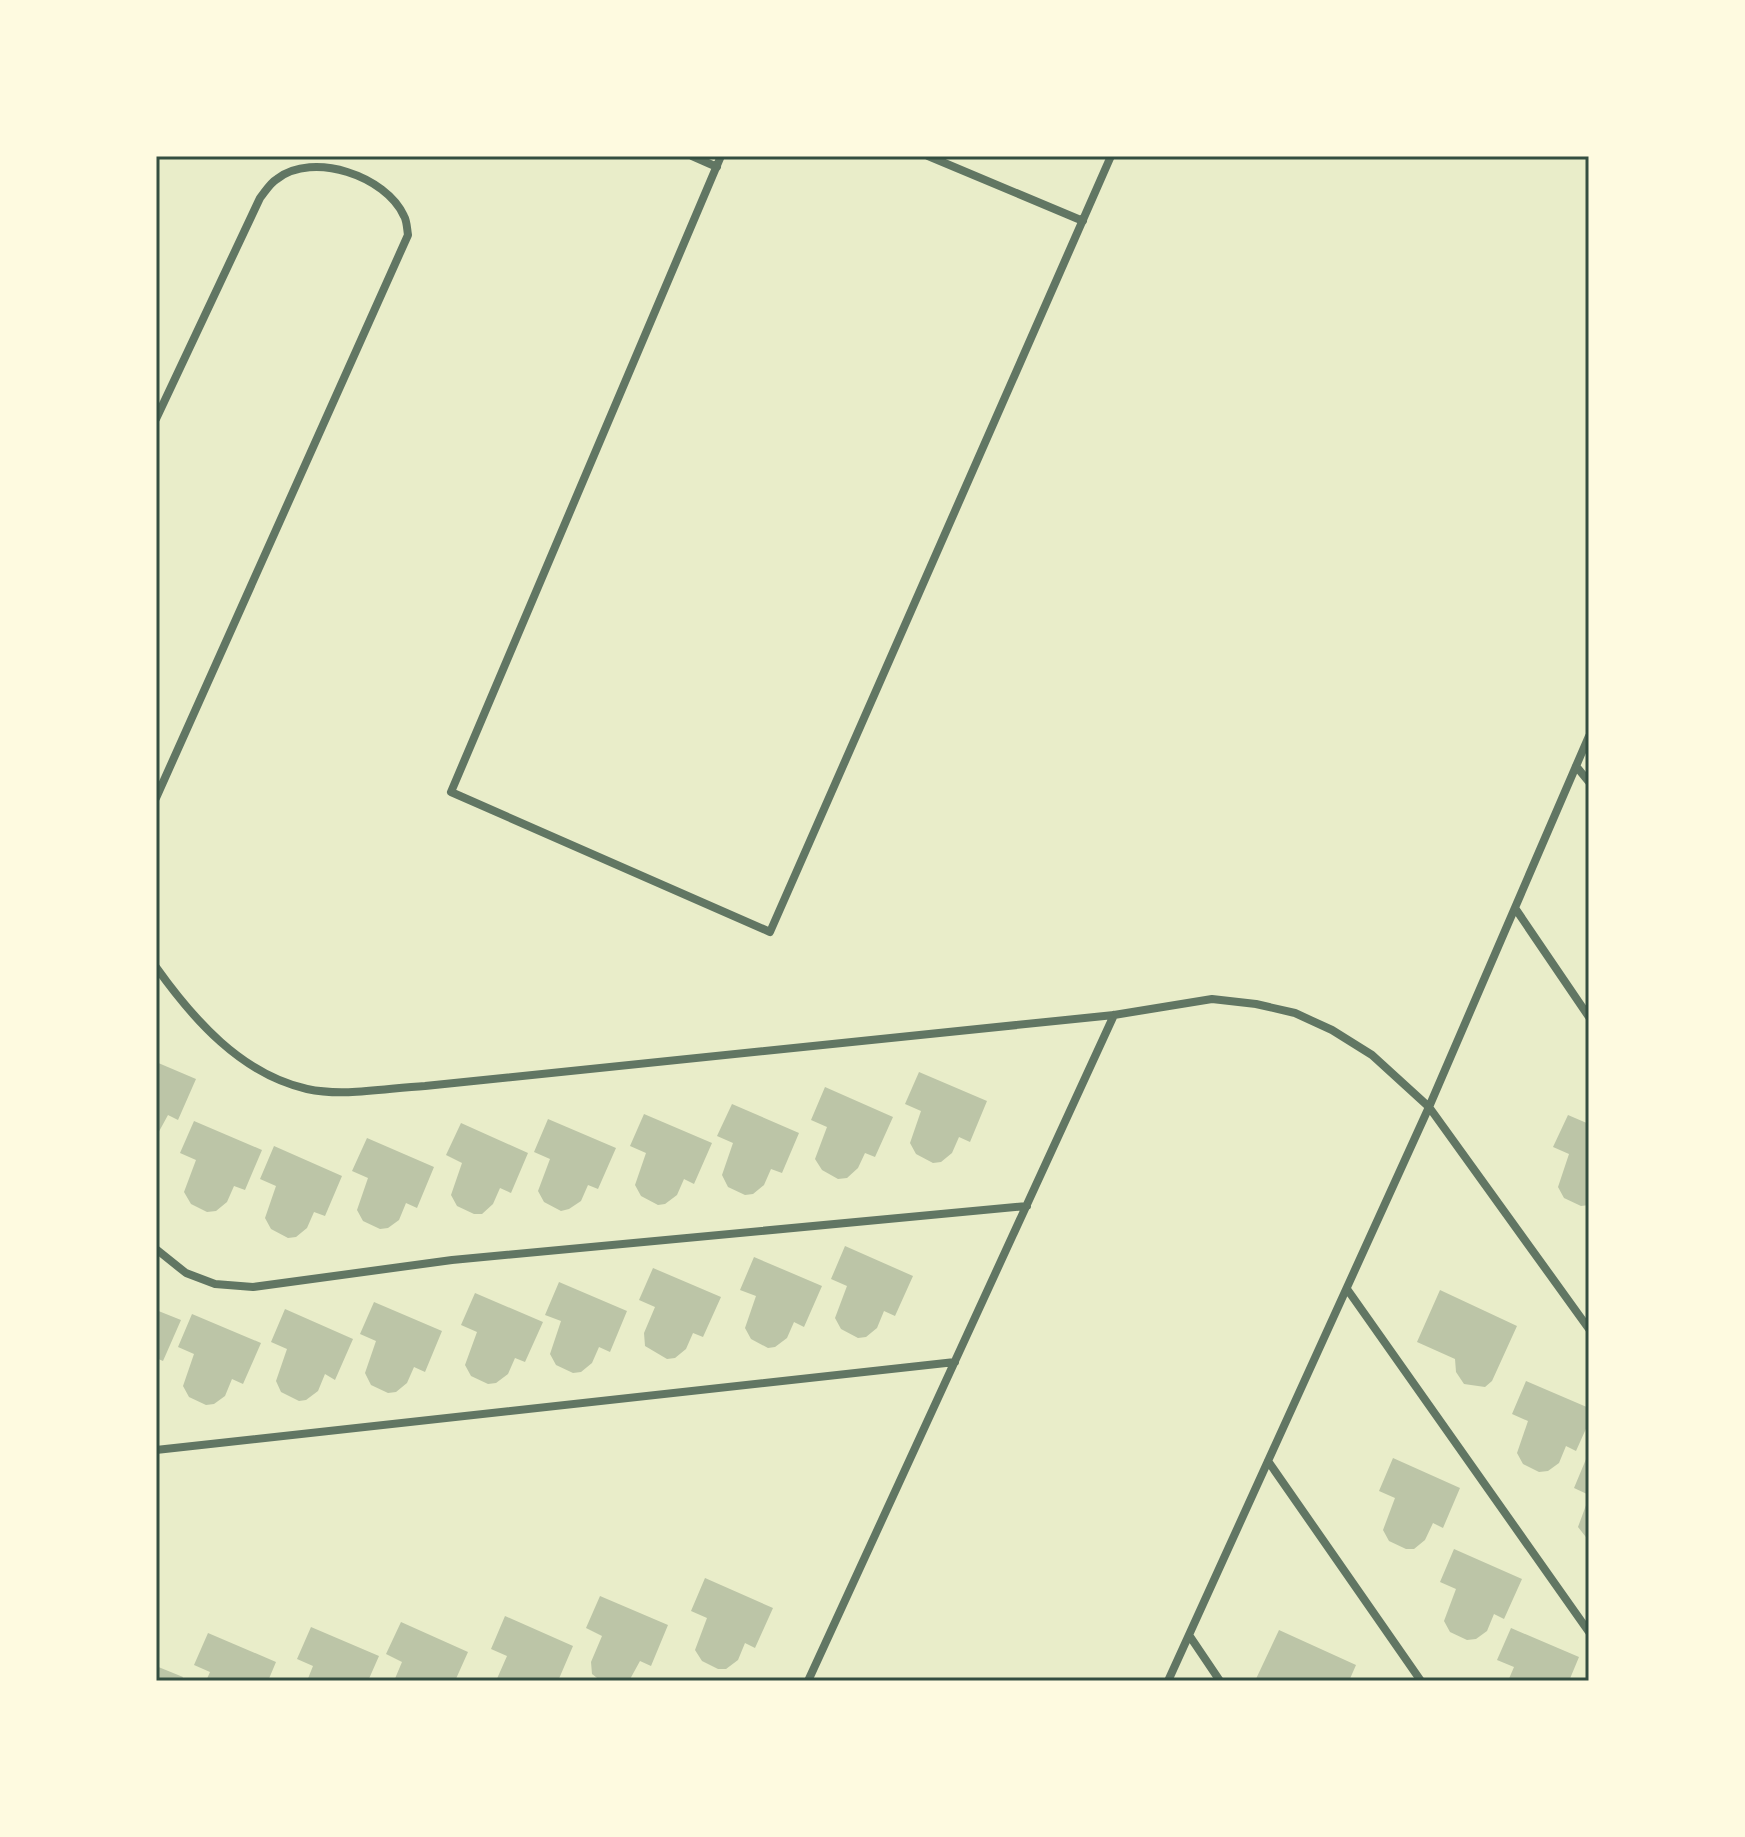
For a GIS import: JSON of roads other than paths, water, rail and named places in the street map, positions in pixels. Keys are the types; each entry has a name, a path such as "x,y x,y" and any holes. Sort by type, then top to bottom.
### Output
{"street":[{"path":"692,156 717,167"},
{"path":"721,156 451,792 770,932 1111,156"},
{"path":"928,156 1083,221"},
{"path":"156,419 260,198 276,179 309,166 327,167 386,194 404,216 408,235 156,798"},
{"path":"1168,1681 1429,1107 1589,736"},
{"path":"1576,766 1589,782"},
{"path":"1515,908 1589,1017"},
{"path":"156,967 189,1012 222,1043 258,1069 307,1089 345,1091 425,1086 1114,1015 1212,999 1295,1013 1332,1030 1372,1055 1429,1107 1589,1329"},
{"path":"808,1681 1114,1015"},
{"path":"156,1249 186,1273 215,1284 253,1287 452,1260 1027,1206"},
{"path":"1347,1289 1589,1632"},
{"path":"156,1450 955,1362"},
{"path":"1268,1461 1421,1681"},
{"path":"1189,1635 1220,1681"}]}
